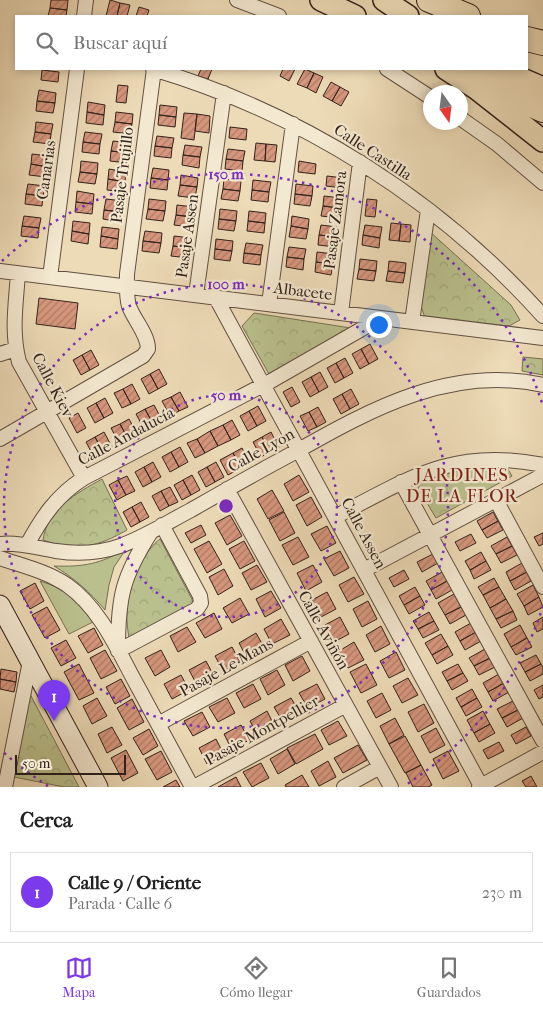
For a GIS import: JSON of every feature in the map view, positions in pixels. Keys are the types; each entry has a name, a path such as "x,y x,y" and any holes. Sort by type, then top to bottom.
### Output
{"highway":[{"path":"430,0 466,15"},
{"path":"528,38 543,43"},
{"path":"460,70 543,110"}],"main road":[{"path":"321,0 353,15"},
{"path":"384,0 406,15"},
{"path":"459,70 477,89 543,141"},
{"path":"501,70 543,88"}],"street":[{"path":"84,15 86,0"},
{"path":"238,0 276,15"},
{"name":"Canarias","path":"50,277 78,70"},
{"name":"Pasaje Trujillo","path":"0,439 146,353 148,345 130,307 127,274 153,70"},
{"name":"Calle Castilla","path":"156,70 224,94 293,124 360,162 428,210 469,243 543,316"},
{"path":"389,70 423,92"},
{"name":"Pasaje Assen","path":"196,295 224,94"},
{"path":"270,304 293,124"},
{"path":"468,124 497,144 543,183"},
{"name":"Pasaje Zamora","path":"341,313 360,162"},
{"path":"412,322 428,210"},
{"name":"Albacete","path":"0,270 543,338"},
{"name":"Calle Kiev","path":"18,273 13,328 16,349 25,374 84,478"},
{"name":"Calle Assen","path":"216,298 480,787"},
{"name":"Calle Andalucía","path":"27,545 50,506 67,490 84,478 263,384 381,318"},
{"path":"0,354 16,349"},
{"name":"Calle Lyon","path":"0,544 27,545 58,551 95,551 118,546 157,528 374,410 408,396 430,389 496,380 543,385"},
{"path":"335,517 401,482 428,471 464,461 503,459 543,465"},
{"path":"364,570 543,475"},
{"path":"401,482 543,741"},
{"name":"Calle Aviñón","path":"227,490 391,787"},
{"path":"496,500 543,587"},
{"path":"157,528 200,596 201,603 197,608 118,651 118,614 123,588 132,564 157,528"},
{"path":"0,558 40,571 61,581 76,592 94,611 193,787"},
{"path":"0,605 98,787"},
{"name":"Pasaje Le Mans","path":"158,724 310,641"},
{"path":"5,787 30,662"},
{"name":"Pasaje Montpellier","path":"193,787 346,704"},
{"path":"480,787 543,752"},
{"path":"344,787 380,767"}],"green space":[{"path":"429,231 511,305 520,320 509,326 425,318 421,306"},
{"path":"254,313 351,328 269,374 242,326"},
{"path":"523,357 543,359 543,375 522,371"},
{"path":"506,466 512,476 436,518 418,488 422,480 458,467"},
{"path":"102,479 127,530 96,544 86,546 66,546 43,540 50,519 57,511 73,496"},
{"path":"160,539 194,603 129,639 127,624 128,592 144,558"},
{"path":"126,549 114,567 105,610 94,597 54,566 92,564"},
{"path":"40,581 70,596 82,607 93,622 69,634"},
{"path":"30,694 79,787 64,787 14,777"}],"building":[{"path":"51,0 68,0 67,10 50,8"},
{"path":"110,0 120,3 117,15 106,15"},
{"path":"120,3 130,5 127,15 117,15"},
{"path":"139,7 149,10 147,15 136,15"},
{"path":"50,8 67,10 66,15 48,15"},
{"path":"42,70 59,72 58,82 41,80"},
{"path":"201,70 212,70 208,79 198,76"},
{"path":"283,70 294,70 289,81 280,76"},
{"path":"304,70 314,73 307,88 297,84"},
{"path":"314,73 323,77 316,93 307,88"},
{"path":"331,82 340,87 332,101 323,96"},
{"path":"118,85 128,86 126,103 116,102"},
{"path":"340,87 349,92 341,106 332,101"},
{"path":"39,90 56,93 55,103 37,101"},
{"path":"37,101 55,103 53,113 36,111"},
{"path":"88,102 105,105 104,115 87,112"},
{"path":"160,105 177,107 176,117 159,115"},
{"path":"87,112 104,115 103,125 86,123"},
{"path":"116,112 133,114 132,124 115,122"},
{"path":"184,113 197,114 194,140 181,138"},
{"path":"197,114 210,116 209,133 195,131"},
{"path":"159,115 176,117 175,127 158,125"},
{"path":"36,122 53,124 51,134 35,132"},
{"path":"115,122 132,124 130,134 113,132"},
{"path":"230,127 247,129 246,140 229,138"},
{"path":"35,132 51,134 50,144 33,142"},
{"path":"85,132 102,134 100,144 83,142"},
{"path":"157,136 174,138 172,148 155,146"},
{"path":"113,141 130,143 128,153 111,151"},
{"path":"83,142 100,144 99,154 82,152"},
{"path":"256,143 266,144 265,161 254,160"},
{"path":"266,144 277,145 275,162 265,161"},
{"path":"185,145 202,147 200,157 183,155"},
{"path":"155,146 172,148 171,158 154,156"},
{"path":"228,149 245,151 243,161 226,159"},
{"path":"111,151 128,153 127,163 110,161"},
{"path":"32,154 49,156 47,167 31,164"},
{"path":"183,155 200,157 199,168 182,165"},
{"path":"226,159 243,161 242,171 225,169"},
{"path":"81,161 98,163 97,174 80,172"},
{"path":"299,161 316,164 315,174 298,172"},
{"path":"31,164 47,167 46,177 29,175"},
{"path":"153,168 169,170 168,180 151,178"},
{"path":"109,169 126,172 125,182 108,179"},
{"path":"80,172 97,174 95,184 78,182"},
{"path":"181,175 198,178 197,187 180,185"},
{"path":"327,176 344,178 343,188 326,186"},
{"path":"151,178 168,180 167,190 150,188"},
{"path":"108,179 125,182 124,192 107,190"},
{"path":"224,179 241,181 240,191 223,189"},
{"path":"253,180 271,182 269,192 252,190"},
{"path":"28,184 45,186 43,196 26,194"},
{"path":"296,184 313,186 312,196 295,194"},
{"path":"180,185 197,187 195,198 178,196"},
{"path":"223,189 240,191 238,201 221,199"},
{"path":"252,190 269,192 268,202 251,200"},
{"path":"77,191 94,194 93,204 76,202"},
{"path":"26,194 43,196 42,206 25,204"},
{"path":"295,194 312,196 310,206 294,204"},
{"path":"324,196 341,198 339,208 323,206"},
{"path":"106,199 123,201 121,212 104,210"},
{"path":"149,199 166,201 165,211 148,209"},
{"path":"367,199 377,200 375,217 365,216"},
{"path":"76,202 93,204 92,214 75,212"},
{"path":"177,205 194,207 193,217 176,215"},
{"path":"323,206 339,208 338,218 321,216"},
{"path":"148,209 165,211 163,221 146,219"},
{"path":"220,209 237,211 236,221 219,219"},
{"path":"104,210 121,212 120,222 103,219"},
{"path":"249,211 266,213 265,223 248,221"},
{"path":"176,215 193,217 191,227 174,225"},
{"path":"24,216 41,218 39,228 22,226"},
{"path":"292,216 309,219 308,229 291,226"},
{"path":"219,219 236,221 234,231 218,229"},
{"path":"73,221 90,223 89,234 72,231"},
{"path":"248,221 265,223 264,233 247,231"},
{"path":"391,223 401,224 399,241 389,240"},
{"path":"401,224 411,225 410,242 399,241"},
{"path":"321,225 337,227 336,237 319,235"},
{"path":"365,225 382,227 380,238 363,235"},
{"path":"22,226 39,228 38,238 21,236"},
{"path":"291,226 308,229 306,239 289,237"},
{"path":"102,227 119,229 118,239 101,236"},
{"path":"72,231 89,234 88,244 71,241"},
{"path":"145,231 162,233 161,243 143,241"},
{"path":"319,235 336,237 335,247 318,245"},
{"path":"363,235 380,238 379,248 362,245"},
{"path":"101,236 118,239 117,249 100,247"},
{"path":"174,236 191,238 190,248 173,246"},
{"path":"216,239 233,241 232,251 215,249"},
{"path":"143,241 161,243 159,253 142,251"},
{"path":"246,243 263,245 261,255 244,253"},
{"path":"173,246 190,248 188,258 171,256"},
{"path":"289,247 306,249 304,259 287,257"},
{"path":"215,249 232,251 230,261 214,259"},
{"path":"317,252 334,254 333,264 316,262"},
{"path":"244,253 261,255 260,265 243,263"},
{"path":"287,257 304,259 303,270 286,267"},
{"path":"360,259 377,261 376,271 359,269"},
{"path":"389,261 406,263 405,273 388,271"},
{"path":"316,262 333,264 331,275 315,272"},
{"path":"359,269 376,271 374,281 357,279"},
{"path":"388,271 405,273 403,283 386,281"},
{"path":"39,298 78,303 75,329 36,324"},
{"path":"370,344 378,359 369,364 361,349"},
{"path":"361,349 369,364 360,369 352,354"},
{"path":"91,350 99,365 90,370 82,355"},
{"path":"82,355 90,370 81,375 73,360"},
{"path":"345,358 353,373 344,378 336,363"},
{"path":"336,363 344,378 335,383 327,368"},
{"path":"159,369 167,384 158,389 150,374"},
{"path":"320,372 328,387 319,392 311,377"},
{"path":"150,374 158,389 149,394 141,379"},
{"path":"311,377 319,392 310,397 302,382"},
{"path":"132,384 140,399 131,404 123,389"},
{"path":"292,387 300,402 291,407 283,392"},
{"path":"123,389 131,404 122,408 114,393"},
{"path":"351,389 359,404 350,409 342,394"},
{"path":"180,392 188,407 179,411 171,397"},
{"path":"342,394 350,409 341,414 333,399"},
{"path":"171,397 179,411 170,416 162,401"},
{"path":"105,398 113,413 104,418 96,403"},
{"path":"96,403 104,418 95,423 87,408"},
{"path":"154,405 162,420 153,424 145,409"},
{"path":"258,406 266,421 257,426 249,411"},
{"path":"318,407 326,422 317,427 309,412"},
{"path":"145,409 153,424 144,429 136,414"},
{"path":"249,411 257,426 248,431 240,416"},
{"path":"309,412 317,427 308,431 300,416"},
{"path":"78,413 86,428 77,433 69,418"},
{"path":"129,419 137,434 128,439 120,424"},
{"path":"232,420 240,435 231,440 223,425"},
{"path":"120,424 128,439 119,443 111,428"},
{"path":"223,425 231,440 218,446 210,431"},
{"path":"210,431 218,446 205,453 197,439"},
{"path":"104,432 112,447 103,452 95,437"},
{"path":"271,432 279,448 270,452 262,437"},
{"path":"95,437 103,452 94,457 86,442"},
{"path":"262,437 270,452 261,457 253,442"},
{"path":"197,439 205,453 195,458 187,443"},
{"path":"180,447 188,462 179,467 171,452"},
{"path":"242,448 250,463 241,468 233,453"},
{"path":"171,452 179,467 170,472 162,457"},
{"path":"233,453 241,468 228,475 220,460"},
{"path":"153,462 161,477 152,482 144,467"},
{"path":"216,462 224,477 215,482 207,467"},
{"path":"144,467 152,482 143,487 135,472"},
{"path":"207,467 215,482 206,487 198,472"},
{"path":"192,475 200,490 191,495 183,480"},
{"path":"299,475 309,492 293,501 284,484"},
{"path":"127,476 135,491 126,495 118,480"},
{"path":"118,480 126,495 117,500 109,485"},
{"path":"183,480 191,495 182,500 174,485"},
{"path":"170,487 178,502 169,506 161,491"},
{"path":"272,490 284,511 268,519 257,499"},
{"path":"161,491 169,506 160,511 152,496"},
{"path":"311,497 322,517 307,526 296,505"},
{"path":"141,502 149,517 140,522 132,507"},
{"path":"132,507 140,522 131,527 123,512"},
{"path":"284,512 295,533 280,541 269,520"},
{"path":"493,512 498,521 482,530 477,521"},
{"path":"230,515 242,536 227,545 215,523"},
{"path":"498,521 503,530 487,538 482,530"},
{"path":"201,525 206,535 191,543 185,533"},
{"path":"327,526 336,543 321,551 311,534"},
{"path":"543,533 543,544 539,546 534,537"},
{"path":"471,534 476,543 460,551 455,542"},
{"path":"298,537 309,557 293,565 282,545"},
{"path":"507,537 512,546 496,554 491,546"},
{"path":"209,541 222,564 207,573 194,549"},
{"path":"244,541 255,561 240,569 229,549"},
{"path":"512,546 517,555 501,563 496,554"},
{"path":"340,551 349,568 334,576 324,559"},
{"path":"481,552 486,561 470,570 465,561"},
{"path":"433,554 438,563 422,572 417,562"},
{"path":"486,561 491,570 474,579 470,570"},
{"path":"522,563 527,572 510,581 506,572"},
{"path":"257,565 267,582 251,590 242,573"},
{"path":"313,565 322,582 306,591 297,573"},
{"path":"224,569 233,586 218,595 209,577"},
{"path":"404,570 409,579 394,587 389,578"},
{"path":"442,572 447,581 431,590 426,581"},
{"path":"527,572 531,581 515,590 510,581"},
{"path":"354,577 364,594 348,602 339,585"},
{"path":"494,578 499,587 483,595 478,587"},
{"path":"447,581 452,590 436,599 431,590"},
{"path":"35,583 44,601 30,609 20,591"},
{"path":"533,585 539,597 524,606 517,594"},
{"path":"415,587 420,596 404,605 399,596"},
{"path":"499,587 506,599 490,608 483,595"},
{"path":"271,591 281,608 265,617 256,599"},
{"path":"327,592 336,609 321,617 312,600"},
{"path":"454,594 461,607 445,615 438,603"},
{"path":"420,596 425,605 409,614 404,605"},
{"path":"539,597 543,607 528,615 524,606"},
{"path":"240,598 249,614 232,623 223,608"},
{"path":"506,599 513,611 496,619 490,608"},
{"path":"368,601 377,619 362,627 353,609"},
{"path":"47,607 60,630 45,638 32,615"},
{"path":"461,607 466,615 450,624 445,615"},
{"path":"513,611 517,620 501,628 496,619"},
{"path":"429,612 434,621 418,629 413,621"},
{"path":"214,613 222,629 205,638 196,623"},
{"path":"340,617 349,634 334,642 325,625"},
{"path":"543,617 543,629 537,632 533,623"},
{"path":"281,619 290,635 272,644 264,629"},
{"path":"434,621 439,630 423,638 418,629"},
{"path":"471,623 476,632 460,641 455,632"},
{"path":"520,625 527,638 511,647 504,634"},
{"path":"381,626 390,644 375,652 366,635"},
{"path":"187,627 196,642 178,652 170,636"},
{"path":"94,628 103,645 88,653 78,636"},
{"path":"476,632 481,641 465,650 460,641"},
{"path":"256,633 265,649 247,658 239,643"},
{"path":"441,634 448,646 432,655 425,643"},
{"path":"527,638 532,647 516,655 511,647"},
{"path":"66,640 76,658 61,666 51,648"},
{"path":"354,642 364,660 348,668 339,651"},
{"path":"448,646 453,655 437,664 432,655"},
{"path":"232,647 240,662 223,671 215,656"},
{"path":"485,649 490,658 474,666 469,658"},
{"path":"105,650 117,671 101,679 90,658"},
{"path":"161,650 170,667 155,676 145,658"},
{"path":"396,652 405,670 389,678 380,661"},
{"path":"536,655 541,664 525,672 520,663"},
{"path":"302,656 310,671 293,681 285,665"},
{"path":"490,658 495,667 479,675 474,666"},
{"path":"206,661 214,676 197,685 189,670"},
{"path":"79,664 94,693 79,700 64,672"},
{"path":"366,664 377,685 361,693 350,672"},
{"path":"458,664 463,673 447,681 442,672"},
{"path":"541,664 543,674 530,681 525,672"},
{"path":"1,669 17,672 16,682 0,679"},
{"path":"277,670 285,685 268,695 260,679"},
{"path":"463,673 468,681 452,690 447,681"},
{"path":"499,674 504,683 488,692 483,683"},
{"path":"181,675 189,690 172,699 164,684"},
{"path":"408,678 418,695 402,703 393,686"},
{"path":"0,679 16,682 14,692 0,689"},
{"path":"121,679 130,696 115,704 106,687"},
{"path":"504,683 509,692 493,701 488,692"},
{"path":"253,684 261,699 244,708 236,693"},
{"path":"317,684 325,699 308,708 299,693"},
{"path":"543,685 543,697 539,699 534,690"},
{"path":"472,689 477,698 461,707 456,698"},
{"path":"382,693 391,710 376,718 367,701"},
{"path":"97,698 107,716 92,724 83,706"},
{"path":"227,698 235,713 218,722 209,707"},
{"path":"291,698 300,713 283,722 274,707"},
{"path":"477,698 482,707 466,716 461,707"},
{"path":"132,699 144,722 129,730 117,708"},
{"path":"513,701 518,710 502,718 497,709"},
{"path":"424,704 434,723 418,732 408,712"},
{"path":"518,710 523,718 507,727 502,718"},
{"path":"267,711 275,727 258,736 250,721"},
{"path":"483,711 490,724 474,733 467,720"},
{"path":"202,712 210,727 193,736 184,721"},
{"path":"395,718 404,735 389,744 380,726"},
{"path":"338,721 347,736 329,745 321,730"},
{"path":"490,724 495,733 479,742 474,733"},
{"path":"241,725 249,740 232,750 224,734"},
{"path":"112,727 122,745 107,753 98,734"},
{"path":"526,727 531,736 516,744 511,735"},
{"path":"436,728 445,745 430,753 421,736"},
{"path":"149,729 158,746 143,755 133,738"},
{"path":"315,734 323,749 296,764 287,748"},
{"path":"405,736 421,765 405,773 389,744"},
{"path":"216,739 224,755 207,764 199,748"},
{"path":"499,742 504,751 488,759 483,750"},
{"path":"358,745 367,760 343,773 334,758"},
{"path":"287,749 295,764 278,774 270,759"},
{"path":"126,750 138,773 123,781 111,758"},
{"path":"161,751 172,772 157,780 145,759"},
{"path":"448,751 459,771 443,779 433,759"},
{"path":"328,761 336,777 319,786 311,771"},
{"path":"261,763 269,778 252,787 243,772"},
{"path":"421,765 432,785 429,787 413,787 406,773"},
{"path":"302,775 309,787 286,787 285,785"},
{"path":"531,776 537,787 526,787 522,781"},
{"path":"236,777 241,787 218,787"},
{"path":"176,780 180,787 163,787"}],"place":[{"name":"Calle 9 / Oriente","path":"54,721"}],"district":[{"name":"JARDINES DE LA FLOR","path":"462,485"}]}
